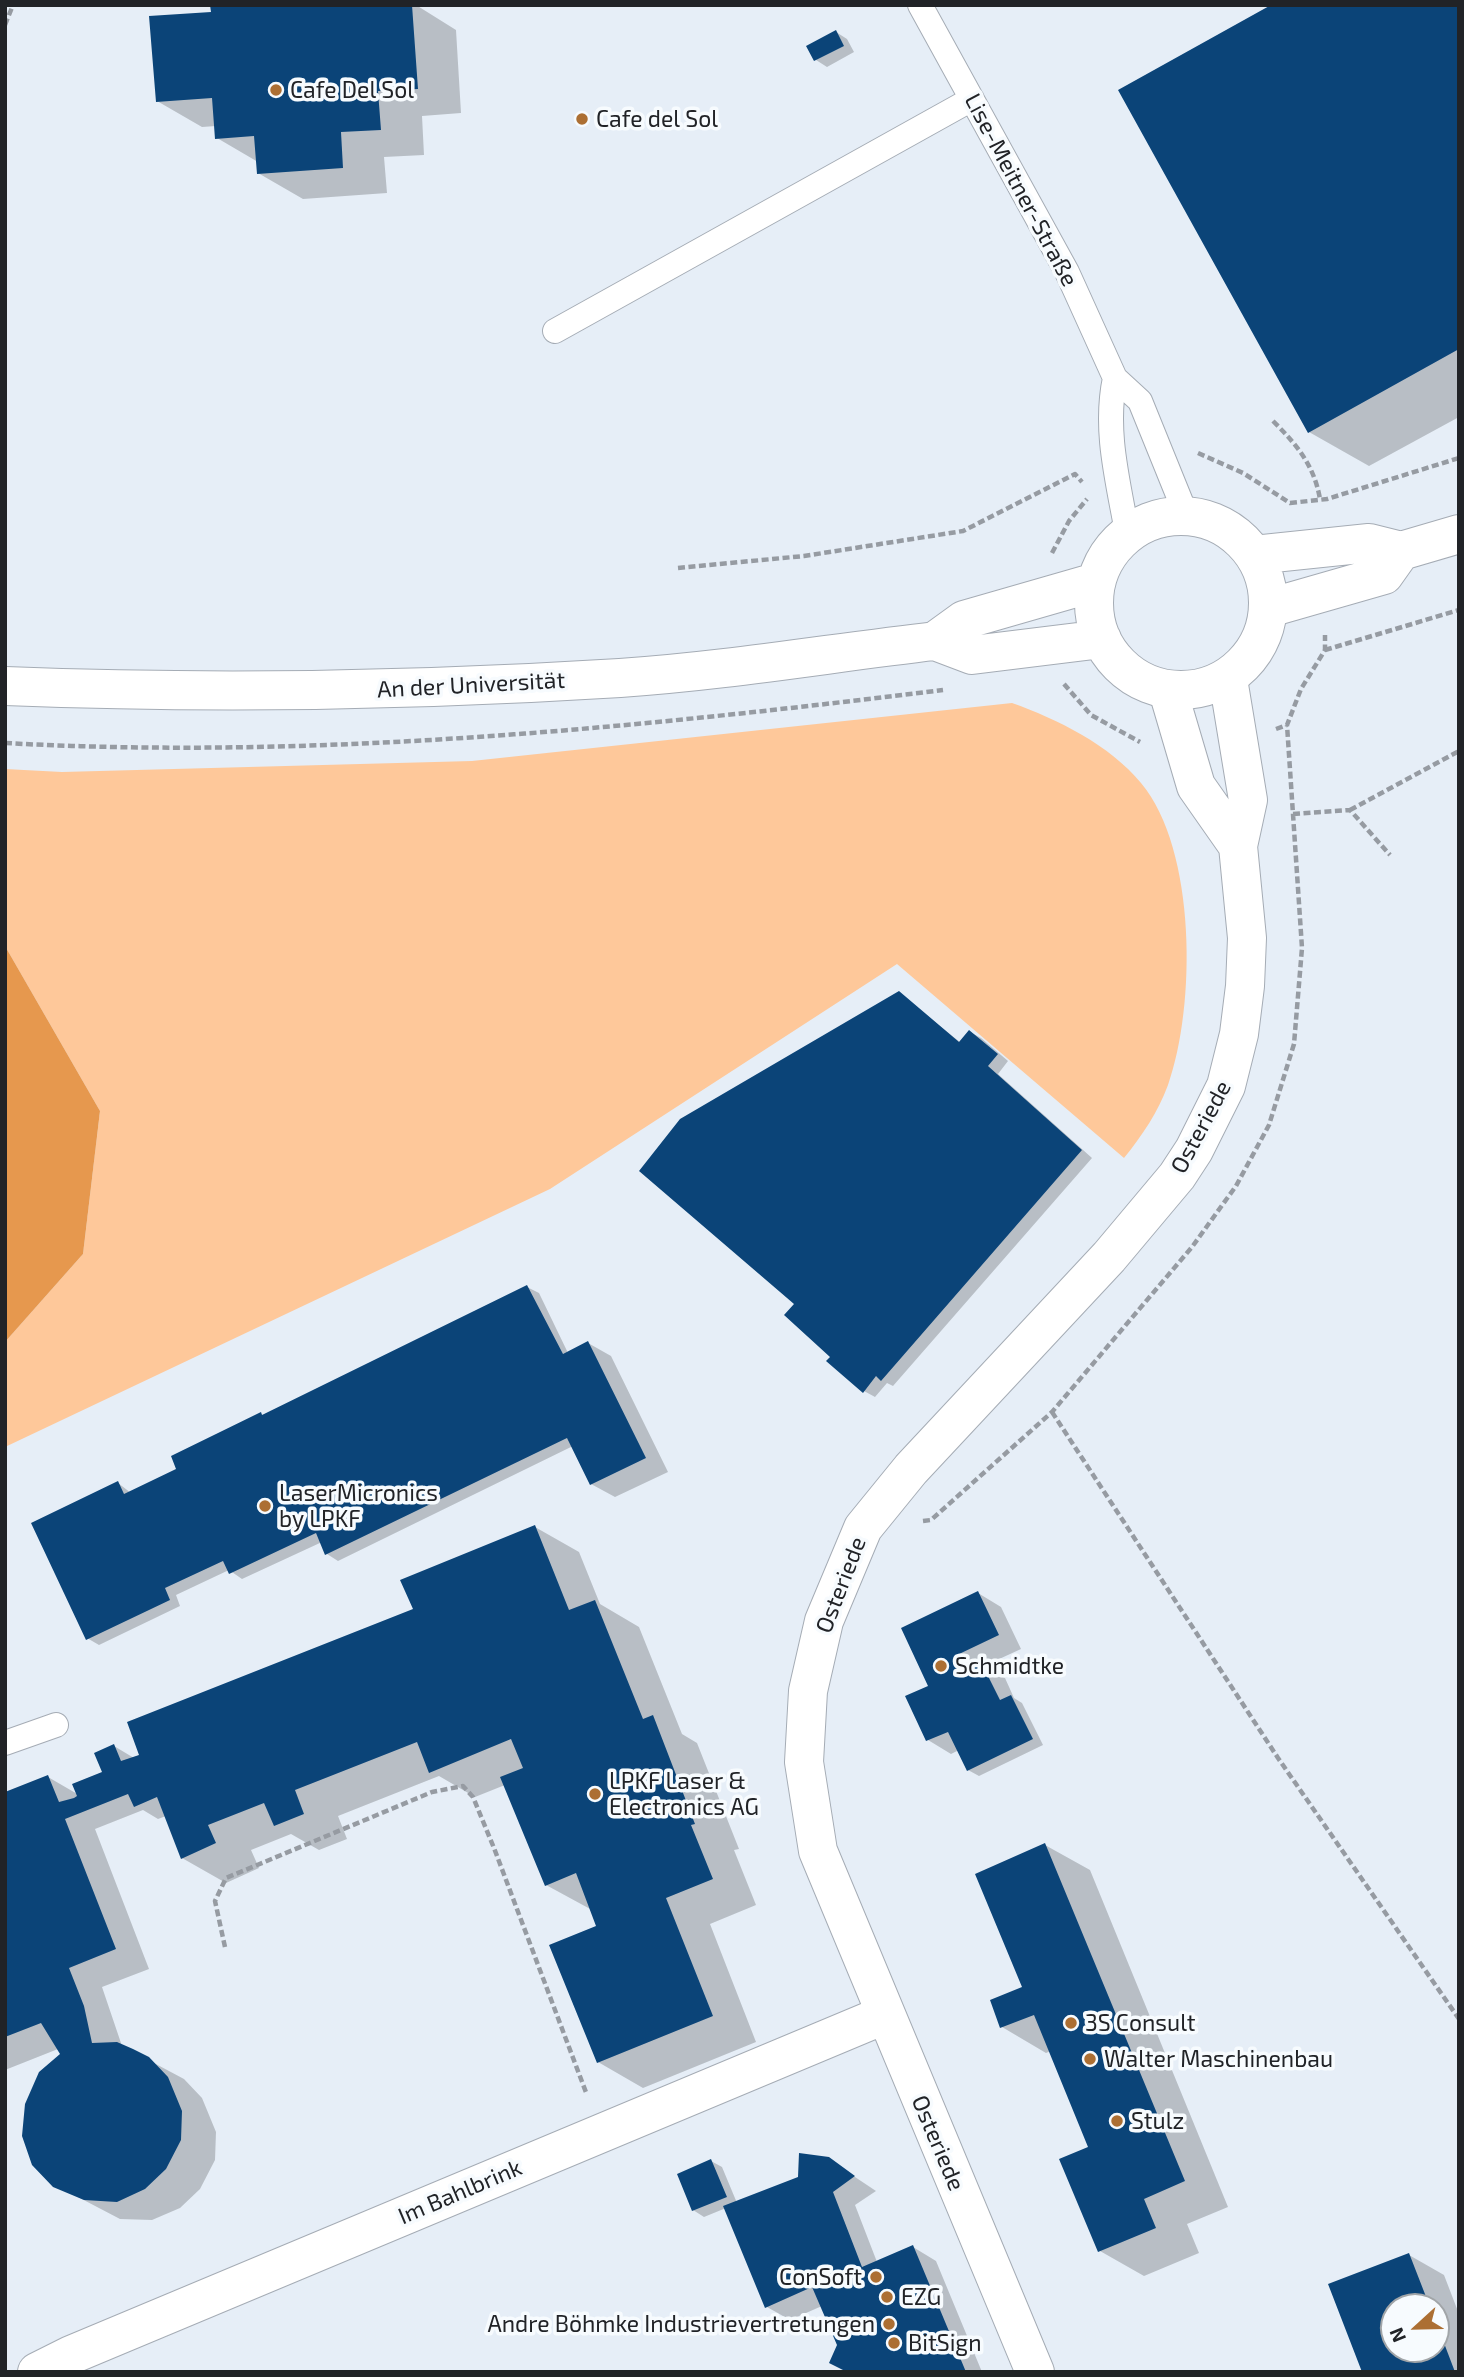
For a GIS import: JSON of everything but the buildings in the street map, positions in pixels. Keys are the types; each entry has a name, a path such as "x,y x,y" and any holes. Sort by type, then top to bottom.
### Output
{"street":[{"path":"1187,517 1226,528 1254,555 1266,580 1269,608 1266,631 1254,653 1228,679 1200,689 1168,691 1146,682 1120,666 1102,639 1094,611 1096,582 1115,545 1127,532 1157,520 1187,517"},
{"path":"1254,555 1369,543 1401,551 1459,534"},
{"path":"1269,608 1384,575 1401,551"},
{"name":"An der Universität","path":"935,641 964,620 1096,582"},
{"name":"An der Universität","path":"5,686 167,692 395,689 622,677 935,641 972,655 1102,639"},
{"name":"Osteriede","path":"1035,2372 884,2015 818,1851 804,1762 808,1691 824,1621 863,1528 911,1469 1109,1257 1177,1176 1194,1150 1226,1086 1239,1034 1247,939 1238,846 1248,800 1228,679"},
{"name":"Osteriede","path":"1168,691 1196,786 1238,846"},
{"name":"Im Bahlbrink","path":"37,2372 71,2354 884,2015"}],"lane":[{"name":"Lise-Meitner-Straße","path":"919,5 1067,272 1115,378"},
{"path":"555,331 972,99"},
{"path":"1115,378 1140,401 1187,517"},
{"path":"1115,378 1109,406 1112,450 1127,532"},
{"path":"5,1743 57,1725"}],"path":[{"path":"5,25 13,5"},
{"path":"1273,421 1300,447 1317,480 1320,499"},
{"path":"1195,451 1243,473 1290,503 1320,499 1459,458"},
{"path":"678,568 804,556 963,531 1075,474 1083,483"},
{"path":"1238,741 1287,725 1301,689 1325,650 1459,610"},
{"path":"1293,814 1350,810 1459,751"},
{"path":"1350,810 1390,855"},
{"path":"863,1528 931,1520 1052,1412 1192,1247 1236,1186"},
{"path":"1052,1412 1278,1758 1459,2019"},
{"path":"225,1947 215,1901 226,1878 432,1792 463,1786 473,1797 494,1848 601,2133"}],"shaded area":[{"path":"1012,703 1082,735 1128,769 1141,783 1159,812 1173,847 1182,887 1186,930 1187,973 1183,1014 1177,1052 1164,1095 1149,1123 1124,1158 897,964 550,1189 5,1447 5,1342 83,1254 100,1111 5,946 5,769 62,772 472,761"},
{"path":"5,946 100,1111 83,1254 5,1342"}],"place":[{"name":"Cafe Del Sol","path":"276,90"},
{"name":"Cafe del Sol","path":"582,119"},
{"name":"LaserMicronics by LPKF","path":"265,1506"},
{"name":"Schmidtke","path":"941,1666"},
{"name":"LPKF Laser & Electronics AG","path":"595,1794"},
{"name":"3S Consult","path":"1071,2023"},
{"name":"Walter Maschinenbau","path":"1090,2059"},
{"name":"Stulz","path":"1117,2121"},
{"name":"ConSoft","path":"876,2277"},
{"name":"EZG","path":"887,2297"},
{"name":"Andre Böhmke Industrievertretungen","path":"889,2324"},
{"name":"BitSign","path":"894,2343"}]}
